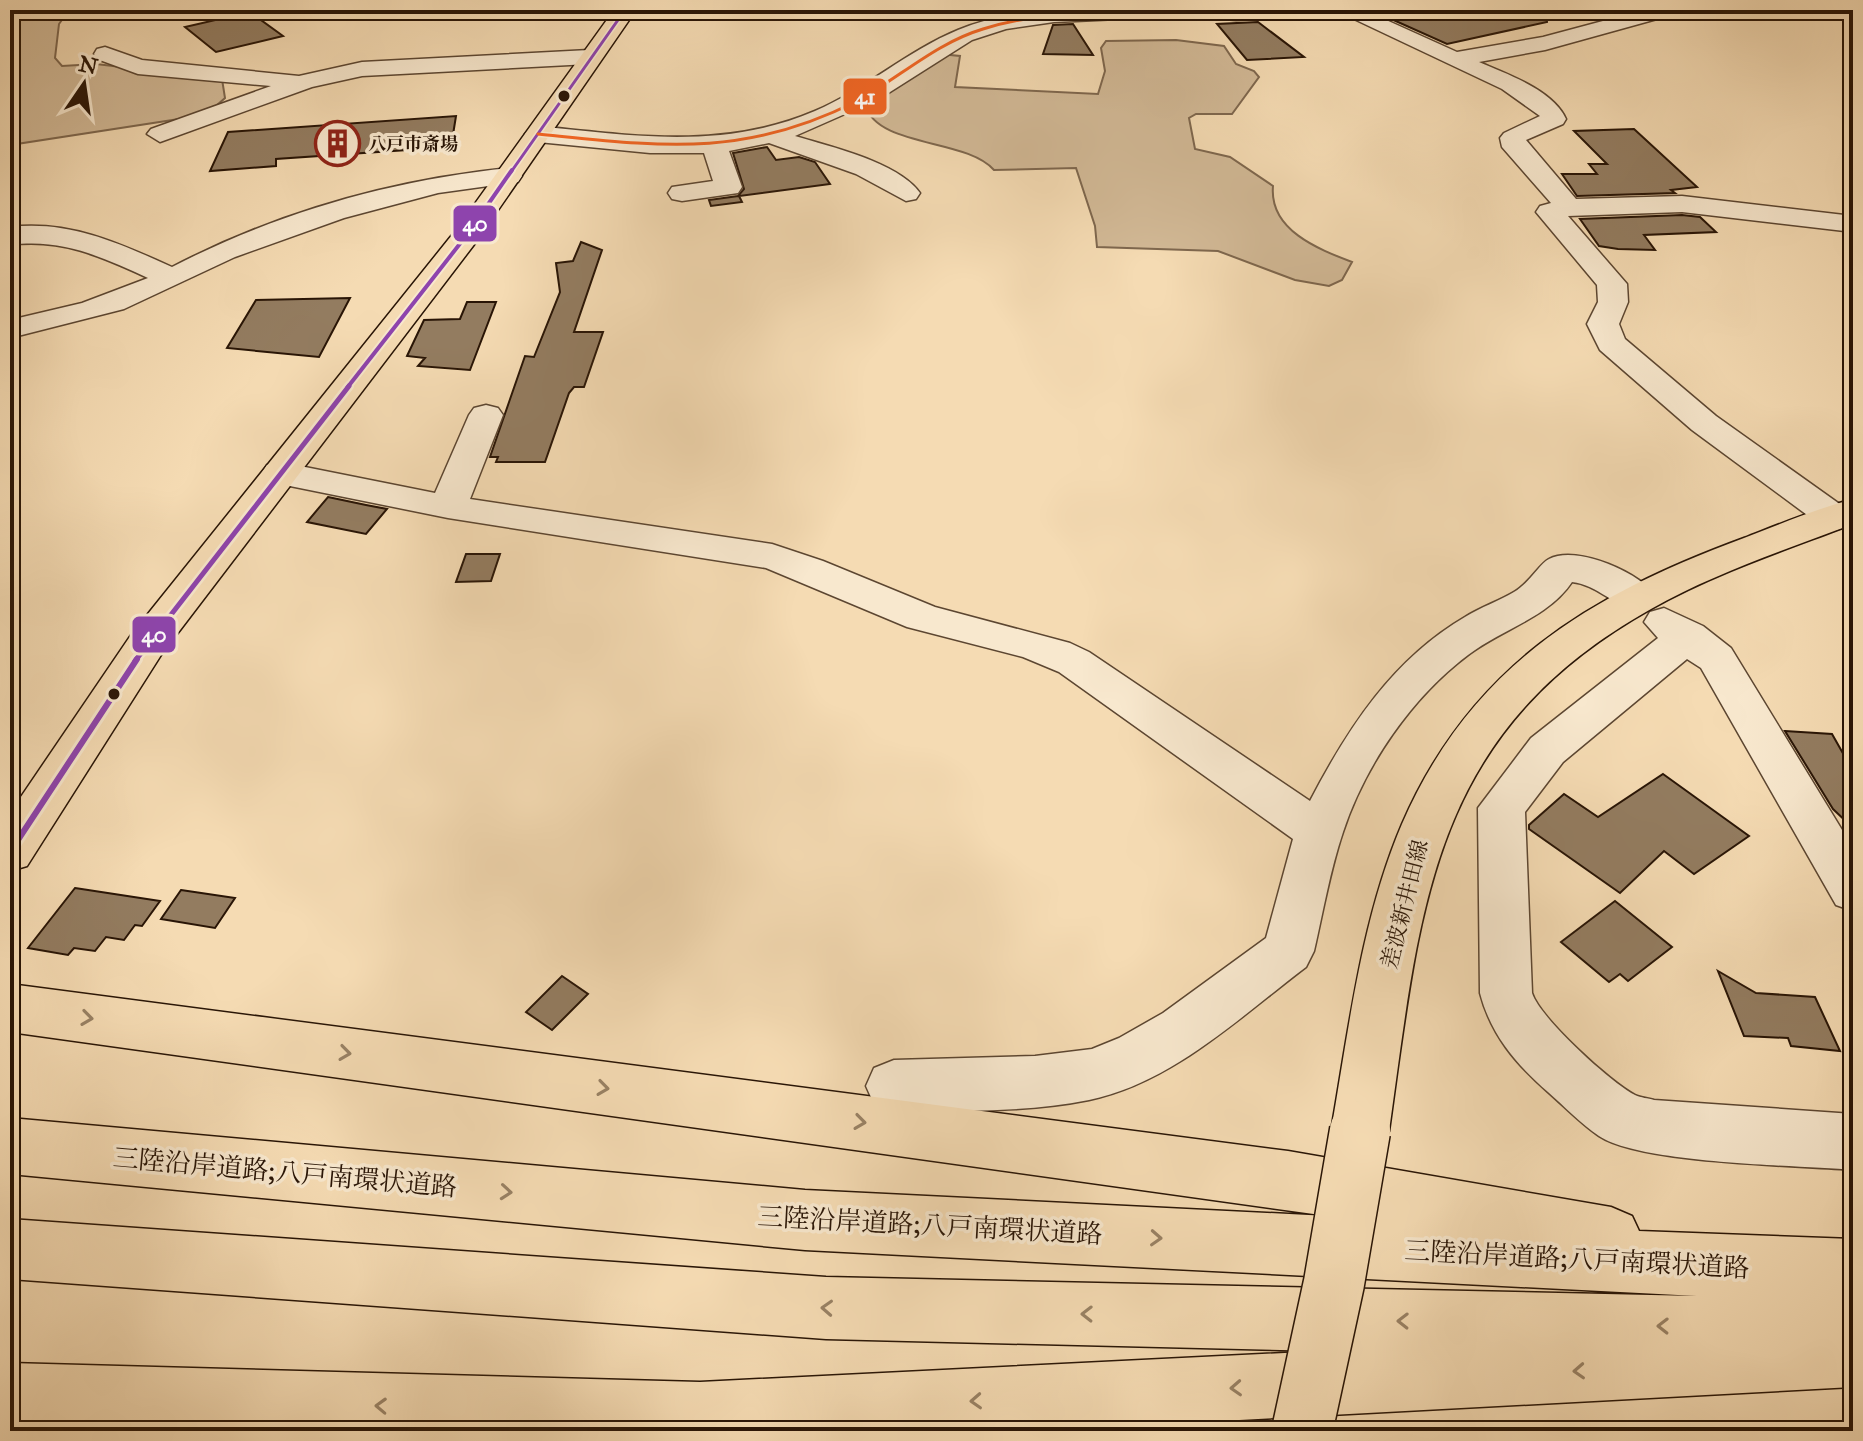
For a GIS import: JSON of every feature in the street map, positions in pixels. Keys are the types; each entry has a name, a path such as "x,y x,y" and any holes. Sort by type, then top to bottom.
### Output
{"main road":[{"path":"10,852 146,645 418,300 625,10"},
{"name":"差波新井田線","path":"1302,1431 1334,1283 1391,942 1413,854 1441,786 1477,727 1516,684 1561,647 1634,600 1844,514"},
{"path":"10,1008 1288,1180 1825,1270"},
{"name":"三陸沿岸道路;八戸南環状道路","path":"10,1146 805,1220 1825,1270"},
{"path":"10,1249 826,1308 1853,1331"},
{"path":"10,1396 700,1415 1853,1357"}],"street":[{"path":"538,134 714,146 770,135 857,101 925,56 977,30 1033,19 1096,13 1313,10"},
{"path":"1346,10 1510,84 1551,112 1554,119 1551,123 1526,129 1513,138 1515,147 1569,207"},
{"path":"1455,59 1545,43 1668,10"},
{"path":"1190,11 1258,36"},
{"path":"105,54 138,67 305,82"},
{"path":"160,134 305,82 390,66 589,57"},
{"path":"770,135 881,175 902,186 906,193"},
{"path":"682,193 729,187 714,146"},
{"path":"10,329 80,315 172,278 230,249 394,194 429,185 509,176"},
{"path":"1844,514 1704,423 1611,343 1603,324 1613,302 1612,284 1550,212 1569,207 1682,204 1853,224"},
{"path":"10,236 36,233 77,238 172,278"},
{"path":"448,507 486,415"},
{"path":"280,473 448,507 772,556 806,566 921,617 968,632 1048,649 1074,662 1319,832"},
{"path":"894,1086 1035,1082 1092,1074 1138,1056 1182,1030 1288,951 1319,832 1335,793 1385,711 1419,672 1478,628 1548,589 1562,568 1592,571 1716,658 1853,891"},
{"path":"1688,636 1547,750 1501,808 1506,993 1513,1017 1549,1058 1620,1118 1654,1127 1853,1142"}],"shaded area":[{"path":"10,10 69,10 59,24 55,58 62,66 96,64 222,79 225,98 209,112 192,117 10,145"},
{"path":"1176,40 1224,46 1236,64 1254,71 1259,77 1232,114 1196,114 1189,118 1195,149 1230,157 1273,186 1274,201 1287,226 1311,244 1352,262 1342,280 1329,286 1295,280 1218,251 1097,247 1095,226 1076,168 994,170 964,152 887,129 873,119 865,105 940,54 960,56 955,87 1098,94 1105,71 1101,48 1106,41"}],"building":[{"path":"1371,10 1546,10 1547,22 1447,44"},
{"path":"250,12 283,36 216,52 185,27"},
{"path":"1258,22 1304,57 1247,60 1217,24"},
{"path":"1073,24 1093,55 1043,54 1053,25"},
{"name":"八戸市斎場","path":"456,116 451,147 276,159 276,166 210,171 228,132"},
{"path":"1634,129 1697,187 1671,190 1675,193 1577,196 1562,174 1597,174 1589,164 1607,164 1574,131"},
{"path":"767,147 776,160 799,157 815,162 830,184 739,196 742,202 711,206 709,200 738,196 744,189 733,153"},
{"path":"1700,217 1716,232 1644,235 1655,250 1618,249 1599,246 1580,219"},
{"path":"581,242 602,250 574,332 603,332 584,387 574,387 569,393 545,462 496,462 498,457 490,457 525,356 534,357 560,292 556,263 573,261"},
{"path":"350,298 319,357 227,348 256,300"},
{"path":"467,302 496,302 470,370 418,366 425,358 407,356 424,320 460,319"},
{"path":"328,497 387,509 366,534 307,522"},
{"path":"466,554 500,554 491,581 456,582"},
{"path":"1785,731 1832,734 1853,771 1853,828 1833,809"},
{"path":"1663,774 1749,836 1694,874 1664,851 1620,893 1529,829 1529,825 1564,794 1598,817"},
{"path":"75,888 160,901 142,926 135,925 124,940 106,937 95,951 74,948 68,955 28,948"},
{"path":"181,890 235,898 215,928 161,919"},
{"path":"1615,901 1672,947 1628,981 1620,974 1609,982 1561,942"},
{"path":"1718,971 1756,993 1815,997 1840,1051 1791,1046 1788,1038 1744,1036"},
{"path":"562,976 588,994 552,1030 526,1012"}],"transit line":[{"name":"40","path":"10,852 146,645 466,236 625,10"},
{"name":"41","path":"538,134 672,146 751,140 838,110 932,53 981,29 1054,16 1181,10"}],"place":[{"name":"八戸市斎場","path":"337,144"}]}
